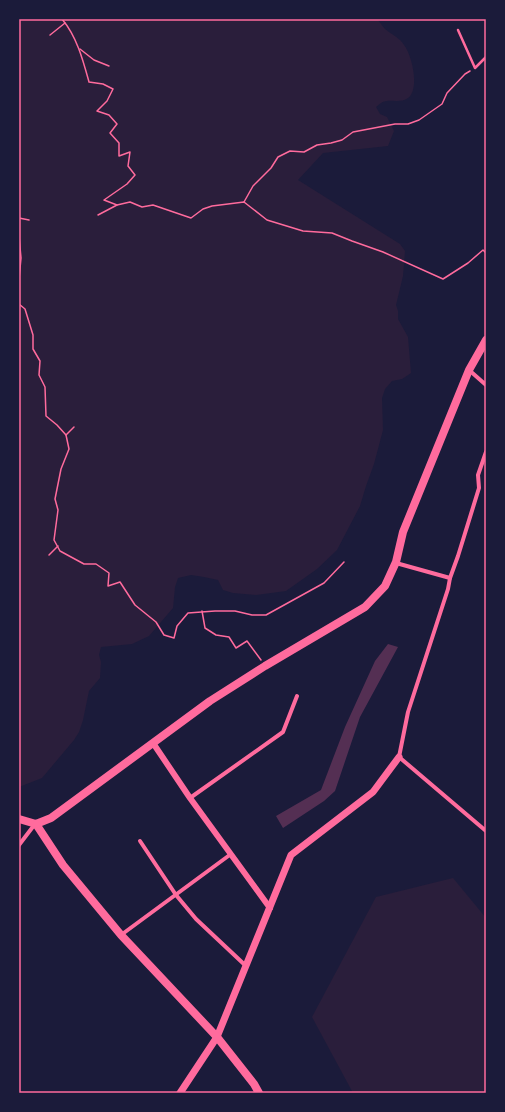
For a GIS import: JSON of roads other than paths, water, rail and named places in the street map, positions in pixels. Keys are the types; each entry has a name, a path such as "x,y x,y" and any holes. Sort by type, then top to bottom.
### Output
{"main road":[{"path":"19,819 36,824 51,818 210,701 265,666 365,607 385,586 396,562 403,532 470,370 486,340"},
{"path":"180,1093 217,1037 291,855 373,792 399,757"},
{"path":"36,824 63,866 121,935 217,1037 254,1084 259,1093"}],"street":[{"path":"470,370 486,385"},
{"path":"486,452 478,475 479,488 408,712 399,757 486,831"},
{"path":"396,562 450,578"},
{"path":"190,798 283,732 297,696"},
{"path":"153,743 190,798 270,908"},
{"path":"19,846 36,824"},
{"path":"140,841 176,895 196,919 246,966"},
{"path":"121,935 231,854"}],"lane":[{"path":"458,30 475,68 486,57"}]}
